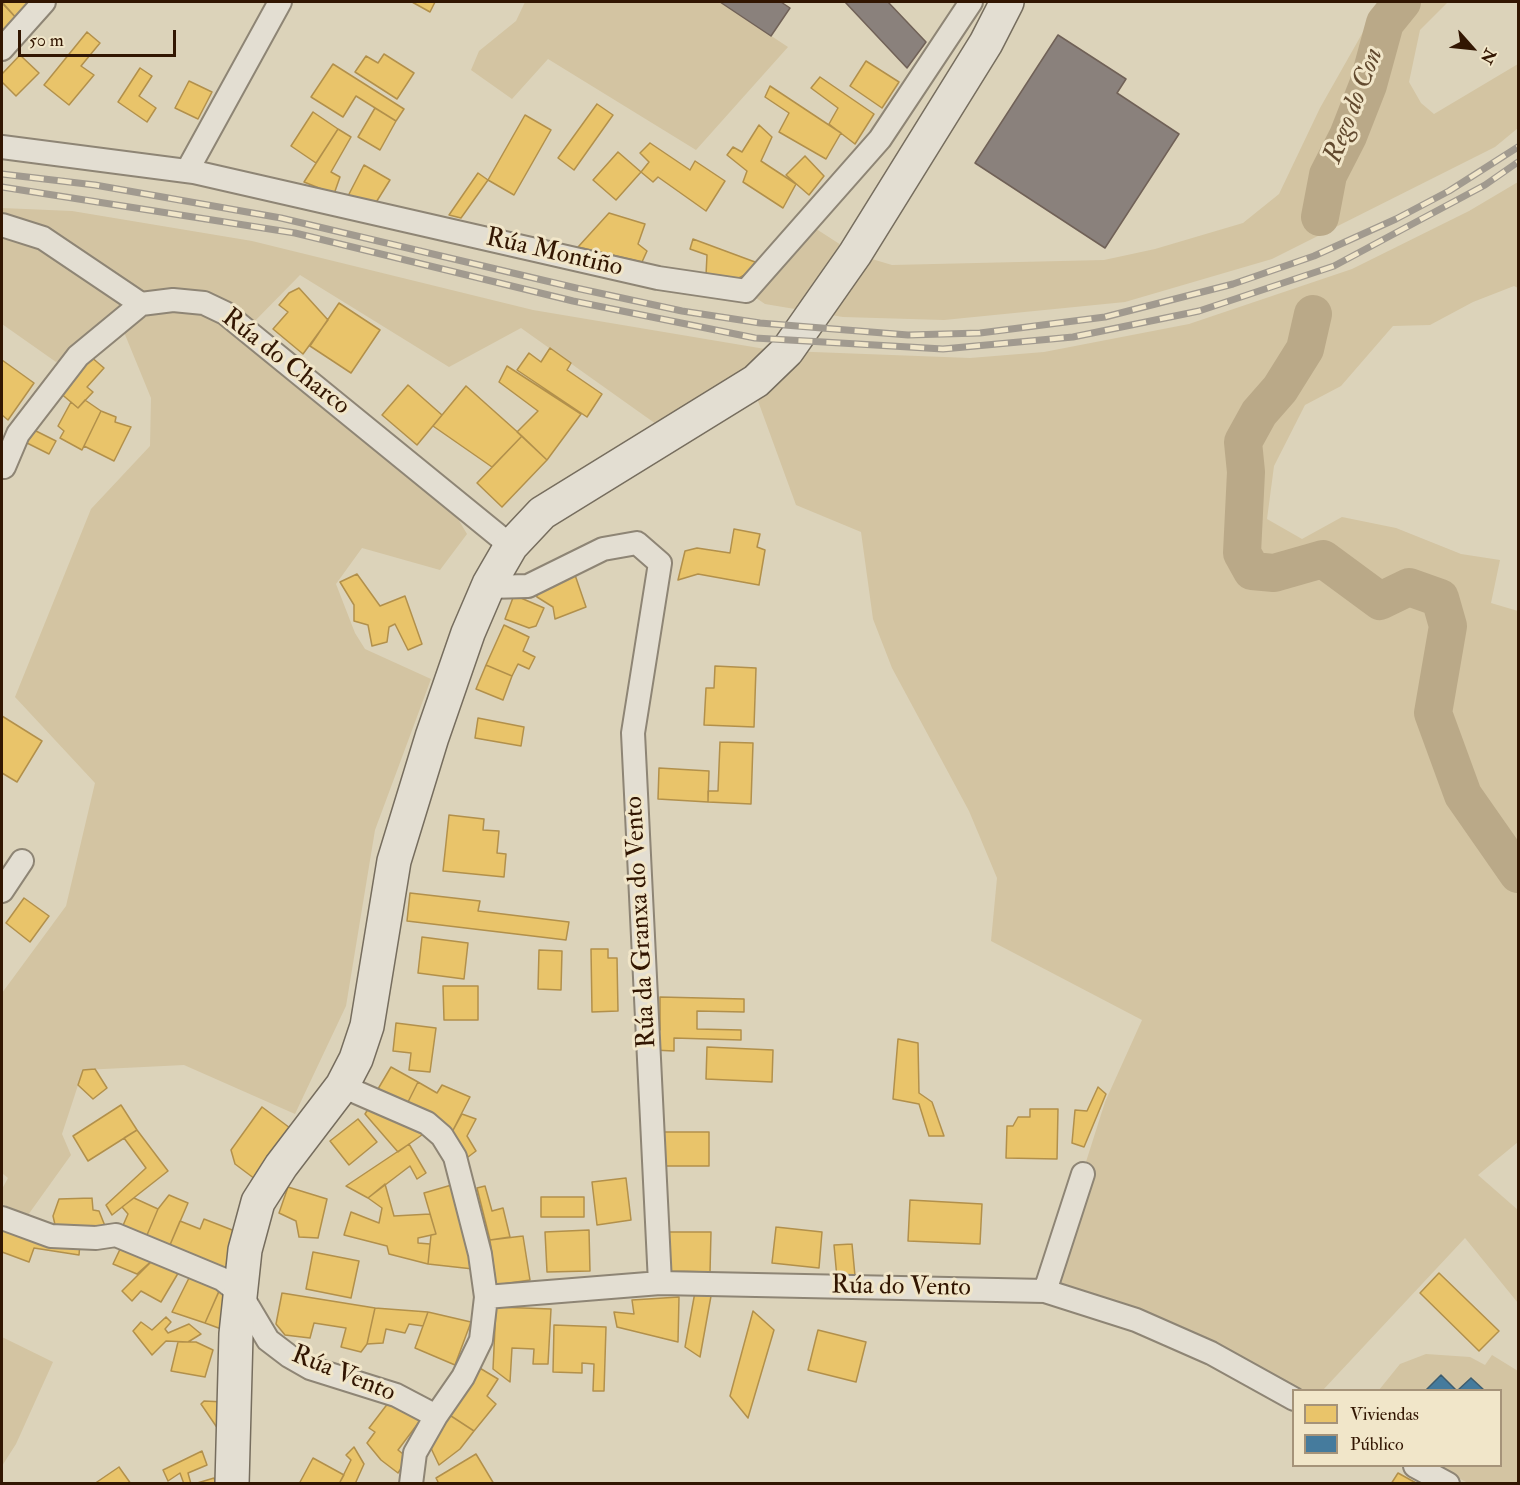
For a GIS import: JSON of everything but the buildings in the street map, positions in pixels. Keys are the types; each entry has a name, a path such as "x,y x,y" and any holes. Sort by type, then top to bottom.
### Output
{"main road":[{"path":"232,1484 236,1334 245,1250 258,1202 281,1166 342,1086 356,1059 367,1026 394,861 412,799 468,633 488,587 511,546 542,513 756,381 787,351 855,254 986,43 1007,2"}],"street":[{"path":"2,49 44,2"},
{"path":"188,171 280,2"},
{"name":"Rúa Montiño","path":"2,147 188,171 658,278 746,291 880,139 971,2"},
{"path":"2,225 43,238 141,304 78,356 18,434 4,467"},
{"name":"Rúa do Charco","path":"141,304 173,300 204,303 225,313 511,546"},
{"name":"Rúa da Granxa do Vento","path":"488,587 528,586 603,549 636,543 660,563 633,733 660,1283"},
{"path":"2,891 22,861"},
{"path":"342,1086 427,1124 442,1136 455,1157 480,1254 486,1297 481,1340 463,1377 436,1416 415,1453 411,1484"},
{"path":"1045,1291 1083,1174"},
{"path":"2,1218 51,1236 96,1238 116,1235 222,1279 240,1293"},
{"name":"Rúa do Vento","path":"486,1297 660,1283 1045,1291 1136,1320 1211,1353 1292,1398"},
{"name":"Rúa Vento","path":"240,1293 268,1340 289,1356 321,1371 396,1395 436,1416"},
{"path":"1417,1467 1448,1484"}],"shaded area":[{"path":"525,2 720,2 788,47 696,150 548,59 512,99 471,70 479,51 516,21"},
{"path":"1380,2 1448,2 1420,30 1409,82 1421,103 1434,114 1518,64 1518,128 1495,147 1272,259 1125,302 944,320 843,317 765,304 746,291 807,223 855,254 892,265 1104,260 1155,249 1243,223 1279,194 1320,108"},
{"path":"1518,182 1518,288 1514,286 1473,302 1430,325 1393,326 1341,386 1305,405 1274,466 1267,519 1302,539 1342,517 1396,528 1461,554 1500,560 1491,603 1518,611 1518,1142 1478,1175 1518,1210 1518,1303 1465,1238 1324,1389 1292,1389 1045,1291 1105,1102 1142,1020 991,941 997,878 969,811 892,668 873,619 861,532 796,505 758,401 736,393 787,351 970,358 1044,352 1189,324 1352,269 1469,211"},
{"path":"2,208 72,211 252,241 533,310 771,350 756,362 656,424 521,328 449,367 300,275 248,328 439,487 467,534 440,570 362,548 336,584 355,633 365,649 431,679 375,830 346,1006 295,1114 184,1065 83,1070 62,1134 71,1155 28,1215 2,1204 2,1189 8,1178 2,1173 2,993 66,906 95,783 15,697 91,509 150,446 151,398 119,320 91,344 56,362 2,324"},
{"path":"2,1337 53,1362 16,1444 2,1466"},
{"path":"1426,1354 1470,1357 1485,1365 1492,1355 1518,1371 1518,1483 1468,1483 1436,1467 1502,1467 1502,1389 1380,1389 1400,1364"}],"waterway":[{"name":"Rego do Con","path":"1320,217 1328,175 1348,136 1368,85 1385,23 1402,2"},
{"name":"Rego do Con","path":"1313,314 1305,349 1280,389 1259,413 1243,442 1246,472 1242,553 1252,571 1274,573 1323,559 1380,601 1409,587 1440,598 1448,626 1433,713 1463,795 1518,874"}],"railway":[{"path":"2,174 95,185 281,218 682,311 760,323 908,335 980,333 1105,317 1233,284 1314,256 1396,219 1449,191 1518,147"},
{"path":"2,187 295,233 573,301 755,338 943,349 1073,337 1199,311 1334,266 1485,185 1518,162"}]}
